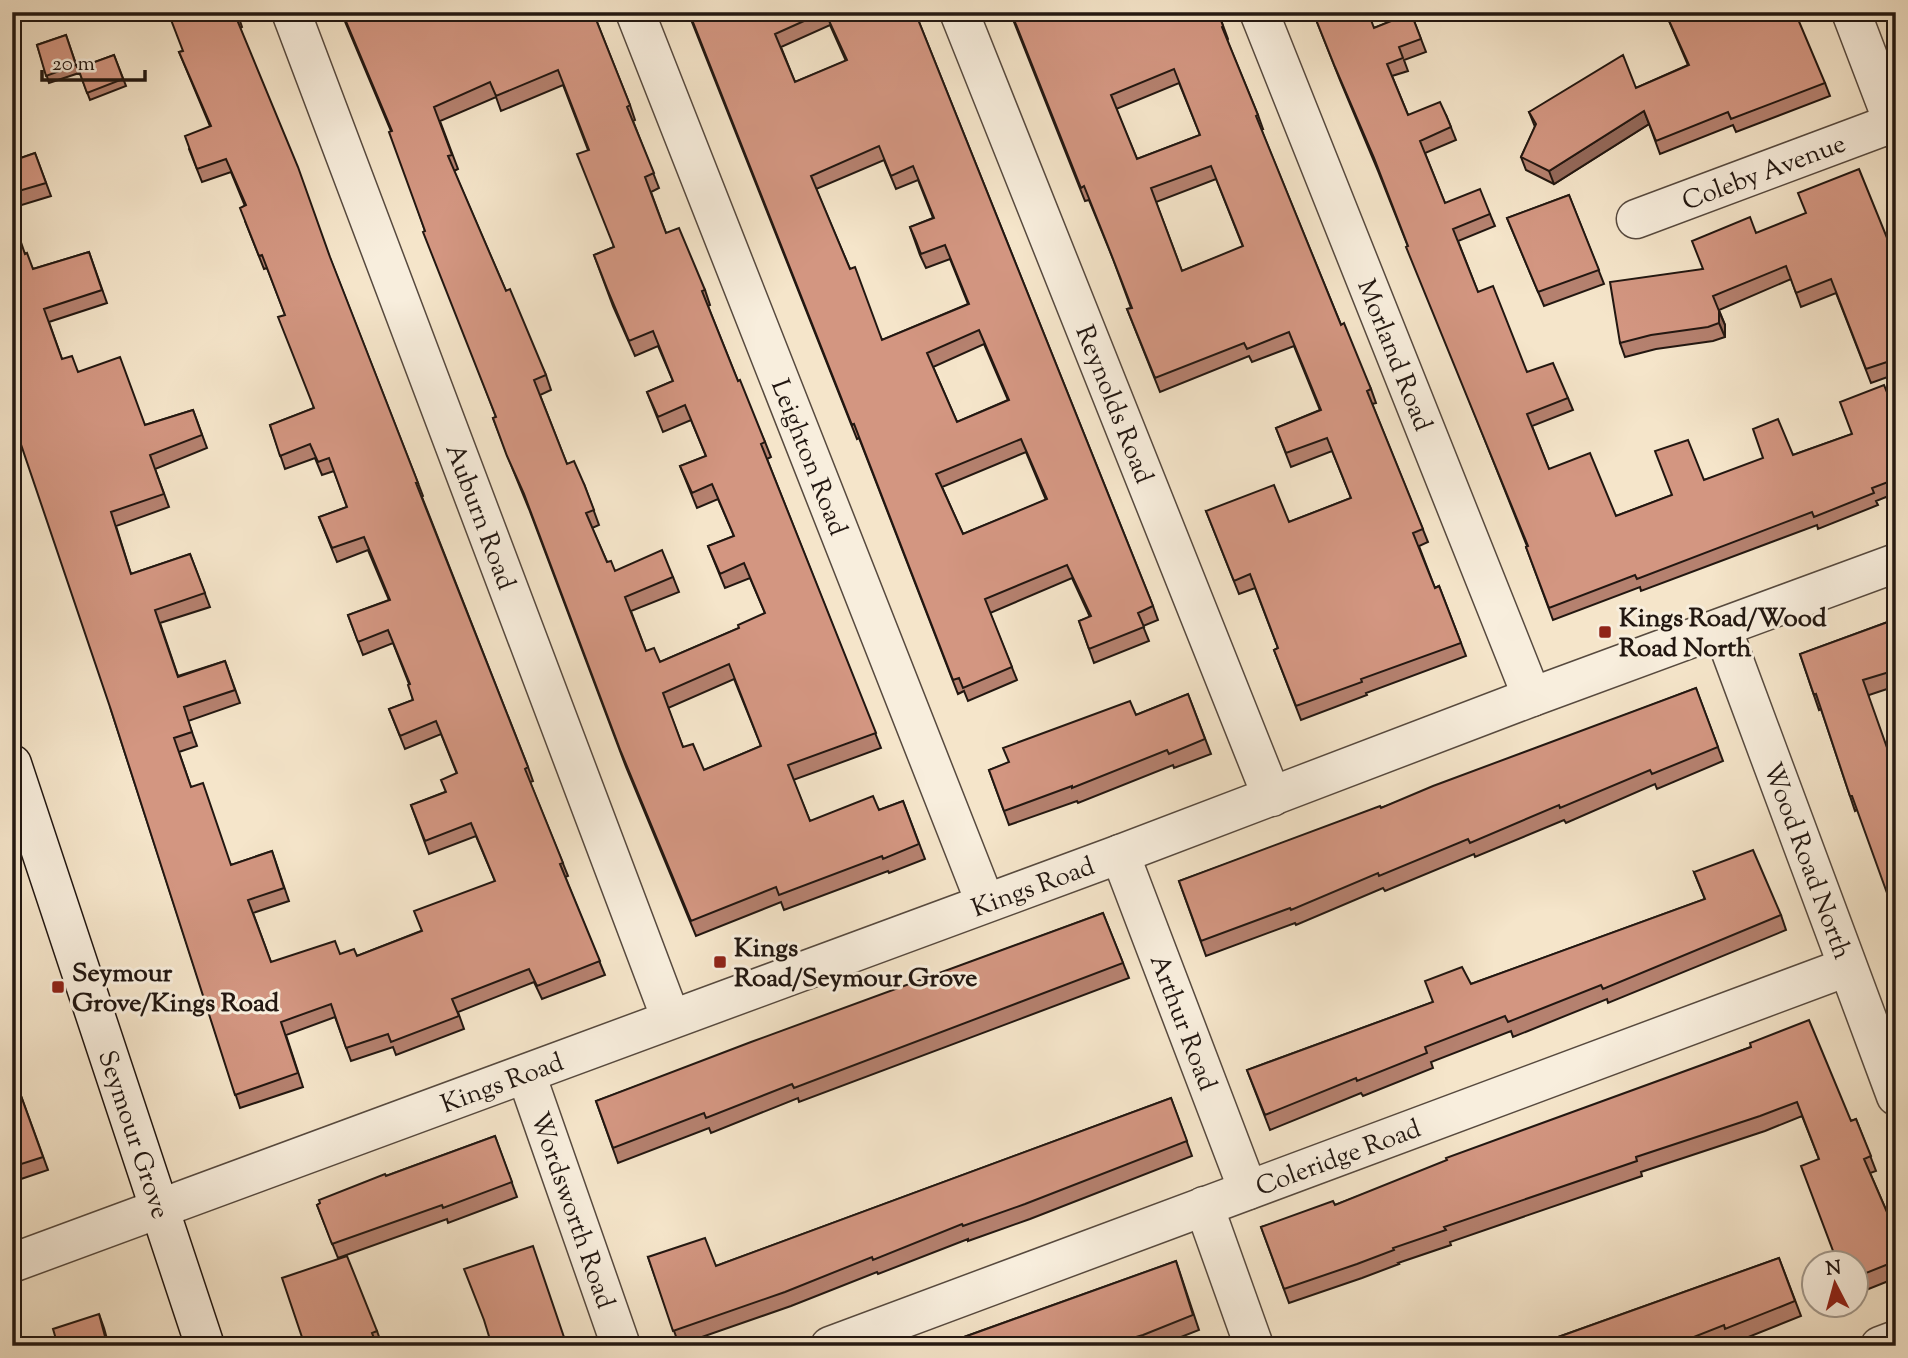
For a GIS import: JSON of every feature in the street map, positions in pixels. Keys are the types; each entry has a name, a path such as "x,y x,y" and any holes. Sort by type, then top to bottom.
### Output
{"street":[{"name":"Auburn Road","path":"291,12 671,1019"},
{"name":"Leighton Road","path":"635,12 985,902"},
{"name":"Reynolds Road","path":"959,12 1272,797"},
{"name":"Morland Road","path":"1259,12 1532,697"},
{"path":"1851,12 1894,127"},
{"name":"Coleby Avenue","path":"1636,219 1894,127"},
{"name":"Kings Road","path":"12,1263 1120,854 1532,697 1896,563"},
{"name":"Wood Road North","path":"1722,628 1896,1096"},
{"name":"Seymour Grove","path":"12,764 205,1346"},
{"name":"Arthur Road","path":"1120,854 1248,1190"},
{"name":"Coleridge Road","path":"830,1346 1847,967"},
{"name":"Wordsworth Road","path":"526,1074 621,1346"},
{"path":"1204,1206 1254,1346"},
{"path":"1880,1346 1896,1340"}],"building":[{"path":"168,12 238,13 235,15 298,167 416,483 528,767 525,769 563,863 560,864 600,961 537,986 529,969 452,999 459,1016 391,1042 388,1034 346,1048 331,1004 281,1022 298,1073 235,1095 111,710 12,418 12,216 33,269 89,252 102,290 44,309 62,359 72,356 78,372 120,357 145,425 193,410 202,435 150,455 164,494 111,512 131,574 190,554 205,593 155,610 178,677 225,661 235,690 184,707 192,732 174,738 191,787 203,783 231,865 272,851 284,888 248,900 271,962 335,941 340,954 354,949 357,956 422,931 414,911 495,881 471,823 425,841 411,805 446,792 441,780 457,773 436,721 400,736 389,709 413,700 408,685 410,684 388,630 358,642 348,615 390,600 364,537 332,548 319,517 347,507 329,458 318,462 310,444 280,456 270,425 314,408 278,317 285,315 240,208 246,205 226,159 197,169 185,136 211,126 179,52 183,51"},
{"path":"342,12 593,12 654,173 645,177 666,233 679,228 738,381 740,380 765,442 761,444 876,733 788,765 810,821 873,796 879,810 903,801 919,844 779,895 776,887 691,921 621,752 524,494 507,456 493,418 496,417 423,232 425,231 389,132 392,131","holes":["558,70 589,150 577,154 614,247 594,255 629,341 653,331 673,381 647,392 658,417 685,405 706,456 680,466 692,493 712,484 734,536 708,546 720,574 744,563 765,613 738,625 739,628 660,662 654,648 646,651 625,597 673,577 662,550 615,571 611,561 607,562 586,513 594,510 584,484 574,461 567,464 534,380 546,375 510,289 506,291 448,156 452,155 434,107 490,82 496,96","729,664 761,746 704,770 693,744 683,747 663,693"]},
{"path":"689,12 824,12 775,34 795,82 847,60 825,12 915,12 1153,606 1138,613 1144,627 1089,649 1079,621 1091,616 1067,565 985,599 1012,667 963,688 959,678 953,680 854,424 852,425","holes":["879,146 891,176 913,166 934,218 910,227 921,254 945,245 969,304 882,340 855,267 850,269 811,176","979,330 1009,400 957,422 927,353","1021,439 1047,499 963,534 936,474"]},
{"path":"1011,12 1218,12 1258,115 1256,116 1341,325 1344,323 1371,389 1367,391 1423,529 1413,533 1435,588 1439,586 1461,643 1296,706 1274,650 1278,648 1250,574 1234,581 1206,511 1274,485 1289,522 1351,498 1327,438 1286,453 1276,428 1321,410 1289,332 1247,349 1244,343 1155,378 1127,309 1132,308 1108,246 1084,186 1081,188","holes":["1174,69 1200,135 1137,159 1111,95","1211,166 1243,246 1182,271 1151,188"]},
{"path":"1313,12 1368,12 1374,28 1411,13 1421,39 1399,47 1403,58 1387,64 1408,115 1440,102 1446,115 1451,127 1420,141 1445,203 1480,189 1490,214 1453,229 1478,292 1493,286 1527,372 1553,363 1568,398 1527,414 1549,469 1590,453 1616,516 1672,495 1655,451 1688,440 1704,480 1763,458 1753,429 1778,419 1793,455 1852,434 1840,402 1884,385 1896,415 1896,479 1872,488 1874,493 1814,517 1812,512 1637,579 1635,575 1549,608 1526,547 1528,546"},
{"path":"1795,12 1825,83 1731,119 1728,112 1656,141 1644,111 1549,171 1521,157 1536,124 1529,112 1623,55 1636,88 1689,65 1666,14"},
{"path":"66,35 76,65 46,76 37,45"},
{"path":"114,55 123,79 87,93 78,68"},
{"path":"35,153 46,183 12,193 12,161"},
{"path":"1859,169 1896,260 1896,359 1866,369 1831,279 1796,293 1786,266 1713,296 1719,311 1719,323 1620,343 1610,282 1703,269 1692,241 1750,217 1756,233 1806,213 1798,193"},
{"path":"1569,195 1599,270 1538,292 1507,218"},
{"path":"1896,619 1896,670 1863,680 1896,773 1896,918 1800,654"},
{"path":"1696,688 1718,747 1652,774 1650,770 1560,808 1559,805 1470,843 1468,839 1291,910 1290,908 1201,941 1179,881 1380,806 1381,808"},
{"path":"1188,694 1205,739 1169,754 1167,750 1072,788 1004,811 989,770 1009,762 1003,748 1130,701 1136,715"},
{"path":"1753,850 1781,915 1603,989 1601,985 1508,1022 1505,1016 1425,1047 1427,1053 1265,1115 1247,1070 1433,1002 1425,981 1462,967 1471,984 1705,899 1694,872"},
{"path":"1103,913 1123,963 794,1088 792,1084 706,1118 704,1113 613,1148 596,1101"},
{"path":"1809,1020 1851,1121 1856,1119 1871,1156 1864,1159 1896,1233 1896,1261 1870,1271 1870,1250 1833,1250 1801,1166 1819,1159 1797,1102 1636,1157 1637,1161 1444,1227 1446,1230 1284,1289 1261,1227 1333,1201 1335,1205 1447,1160 1446,1158 1751,1047 1750,1043"},
{"path":"12,1071 43,1157 12,1167"},
{"path":"1171,1098 1187,1141 1025,1204 963,1226 962,1224 873,1260 872,1257 785,1292 673,1331 648,1257 705,1238 716,1266"},
{"path":"495,1136 512,1182 443,1208 442,1205 332,1244 317,1205 319,1200"},
{"path":"533,1246 567,1346 492,1346 464,1269"},
{"path":"347,1256 377,1331 372,1333 377,1346 305,1346 282,1278"},
{"path":"1779,1258 1795,1301 1725,1329 1724,1325 1671,1346 1533,1346"},
{"path":"1176,1261 1193,1315 1143,1335 1105,1346 939,1346"},
{"path":"99,1314 106,1340 112,1339 114,1346 58,1346 53,1329"}],"place":[{"name":"Kings Road/Wood Road North","path":"1605,632"},
{"name":"Kings Road/Seymour Grove","path":"720,962"},
{"name":"Seymour Grove/Kings Road","path":"58,987"}]}
